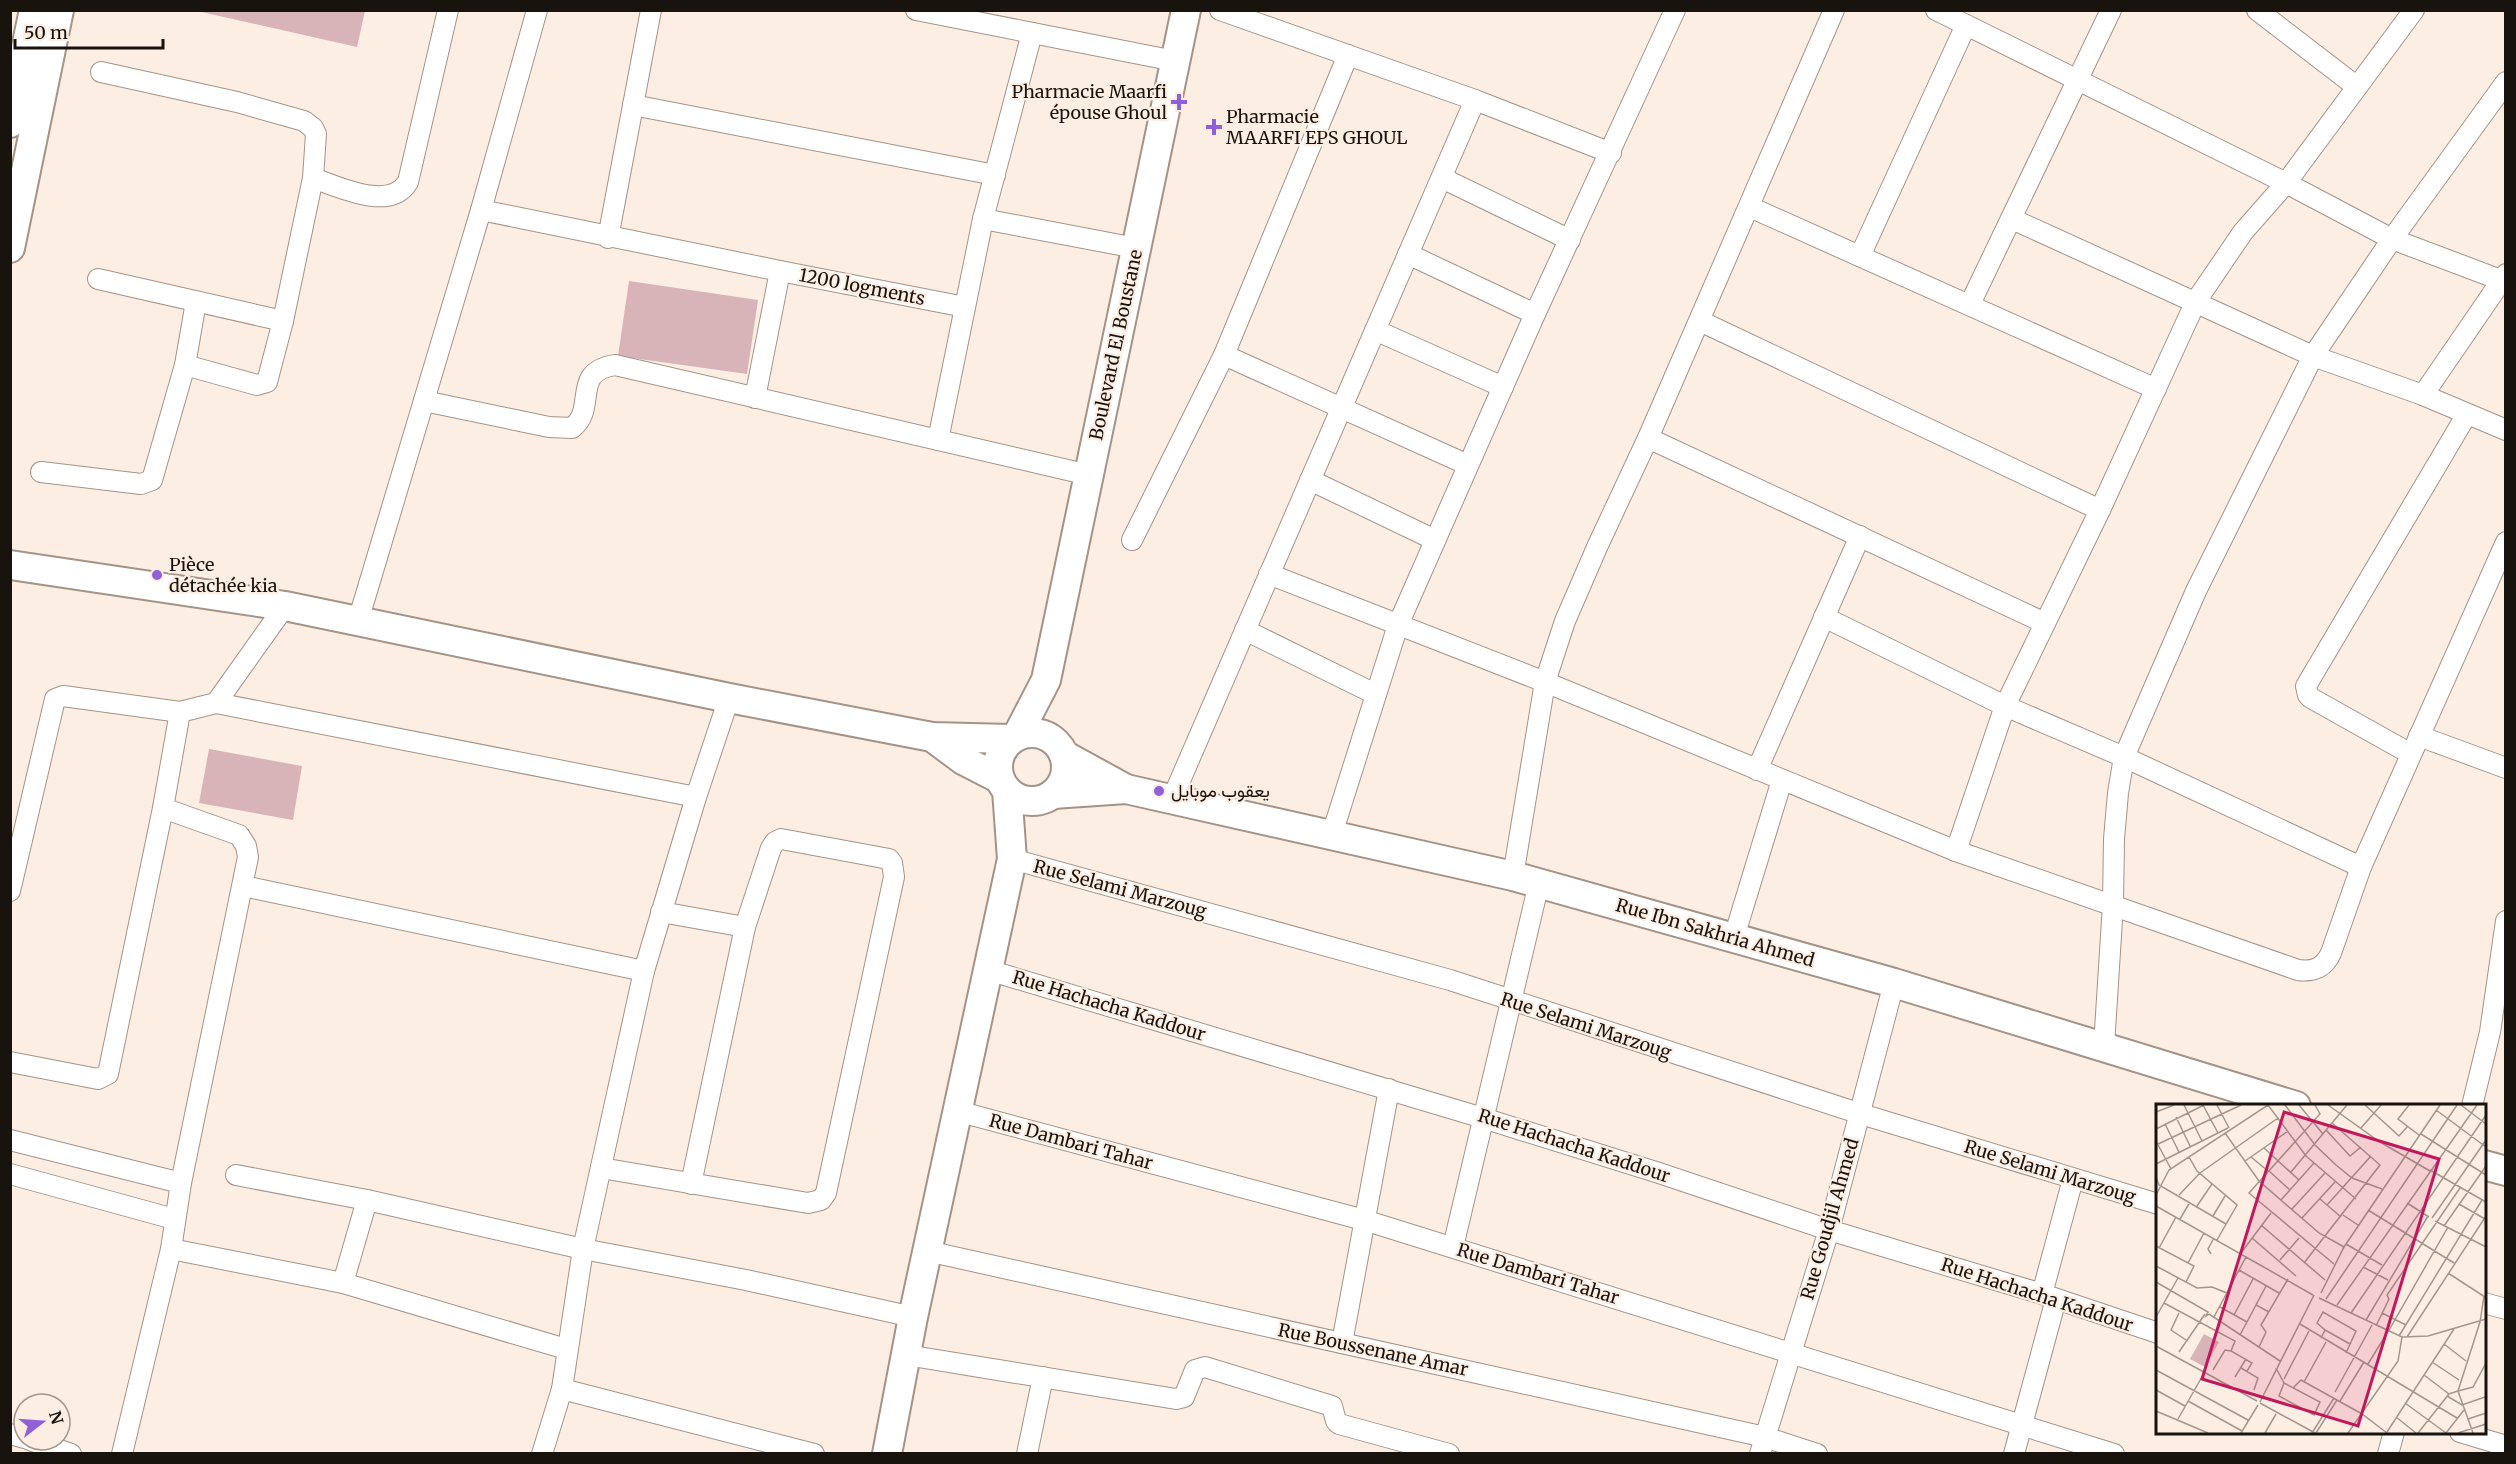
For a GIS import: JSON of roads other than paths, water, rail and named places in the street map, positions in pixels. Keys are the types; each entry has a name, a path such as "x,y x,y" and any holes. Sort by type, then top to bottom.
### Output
{"main road":[{"path":"10,123 34,10"},
{"path":"10,248 20,156 59,10"},
{"name":"Boulevard El Boustane","path":"1046,680 1186,10"},
{"path":"10,565 285,606 729,698 932,736 1014,738 1034,732 1049,737 1061,750 1126,789"},
{"path":"887,1454 913,1317 1012,855 1004,784 998,767 999,756 1014,738 1046,680"},
{"path":"1012,855 1048,797 1064,778 1067,767 1061,750 1046,680"},
{"path":"932,736 963,760 1004,784 1019,798 1031,801 1048,797 1126,789"},
{"name":"Rue Ibn Sakhria Ahmed","path":"1126,789 1332,834 1526,880 1734,936 2290,1104"},
{"path":"2486,1166 2505,1171"}],"street":[{"path":"313,178 380,198 393,196 403,191 408,182 448,10"},
{"path":"358,621 481,210 537,10"},
{"path":"608,238 651,10"},
{"path":"916,10 1175,61"},
{"path":"1220,10 1475,100 1611,153"},
{"path":"1332,834 1398,625 1535,314 1675,10"},
{"path":"1453,1247 1510,1001 1526,880 1545,682 1565,621 1700,321 1834,10"},
{"path":"1936,10 1964,19 2079,81 2286,183 2392,239 2504,279 2423,395"},
{"path":"1970,304 2079,81 2111,10"},
{"path":"2257,10 2357,87"},
{"path":"1956,850 2005,706 2100,510 2196,301 2243,232 2286,183 2414,10"},
{"path":"1860,256 1964,19"},
{"path":"938,440 983,219 1032,33"},
{"path":"1132,540 1224,355 1348,55"},
{"path":"101,72 237,102 304,121 313,128 316,134 313,178 270,376 263,384 185,365"},
{"path":"2104,1046 2113,904 2114,839 2124,757 2196,591 2313,356 2392,239 2505,82"},
{"path":"1172,799 1475,100"},
{"path":"633,105 995,175"},
{"path":"1442,178 1570,240"},
{"path":"1750,207 2156,389"},
{"path":"481,210 608,238 780,271"},
{"path":"983,219 1136,248"},
{"path":"2012,219 2313,356 2423,395 2505,430"},
{"path":"1408,254 1535,314"},
{"name":"1200 logments","path":"756,398 780,271 965,307"},
{"path":"98,279 283,321"},
{"path":"41,472 141,484 150,482 154,476 185,365 196,302"},
{"path":"1700,321 2100,510"},
{"path":"1375,330 1503,387"},
{"path":"1224,355 1468,465"},
{"path":"424,401 549,427 572,428 581,418 592,375 601,368 615,365 1089,475"},
{"path":"2467,414 2306,686 2311,698 2415,745 2505,768"},
{"path":"1648,438 2045,623"},
{"path":"1310,480 1435,540"},
{"path":"1757,770 1860,536"},
{"path":"1269,574 1545,682 1956,850 2298,970 2309,971 2326,963 2361,867 2505,542"},
{"path":"216,703 285,606"},
{"path":"1824,617 2005,706 2124,757 2361,867"},
{"path":"1245,630 1375,694"},
{"path":"10,891 55,699 63,696 180,712 216,703 696,797"},
{"path":"542,1454 562,1389 566,1349 583,1249 644,971 696,797 729,698"},
{"path":"10,1062 98,1079 108,1074 163,808 180,712"},
{"path":"1734,936 1782,780"},
{"path":"122,1454 171,1249 181,1183 248,857 246,846 239,835 163,808"},
{"path":"601,1168 691,1184 808,1203 816,1202 824,1197 894,877 892,863 889,859 786,839 778,841 771,848 745,927 691,1184"},
{"name":"Rue Selami Marzoug","path":"1012,855 1450,980 1861,1114 2156,1204"},
{"path":"243,886 644,971"},
{"path":"661,912 745,927"},
{"path":"2472,1104 2490,1032 2505,921"},
{"name":"Rue Hachacha Kaddour","path":"988,970 1483,1118 2156,1333"},
{"name":"Rue Goudjil Ahmed","path":"1762,1445 1829,1230 1894,983"},
{"path":"1342,1343 1389,1089"},
{"name":"Rue Dambari Tahar","path":"957,1112 1364,1220 2114,1454"},
{"path":"10,1140 181,1183"},
{"path":"10,1174 174,1220"},
{"path":"236,1175 367,1200 583,1249 746,1280 913,1317"},
{"path":"2014,1454 2073,1179"},
{"path":"343,1283 367,1200"},
{"path":"171,1249 343,1283 566,1349"},
{"name":"Rue Boussenane Amar","path":"927,1251 1342,1343 1762,1445 1817,1454"},
{"path":"2486,1304 2505,1309"},
{"path":"906,1355 1176,1399 1186,1394 1195,1370 1205,1367 1332,1406 1339,1424 1449,1454"},
{"path":"1027,1454 1043,1377"},
{"path":"562,1389 814,1454"},
{"path":"2388,1454 2393,1434"},
{"path":"2466,1434 2505,1446"}],"place":[{"name":"Pharmacie Maarfi épouse Ghoul","path":"1179,102"},
{"name":"Pharmacie MAARFI EPS GHOUL","path":"1214,127"},
{"name":"Pièce détachée kia","path":"157,575"},
{"name":"يعقوب موبايل","path":"1159,791"}]}
